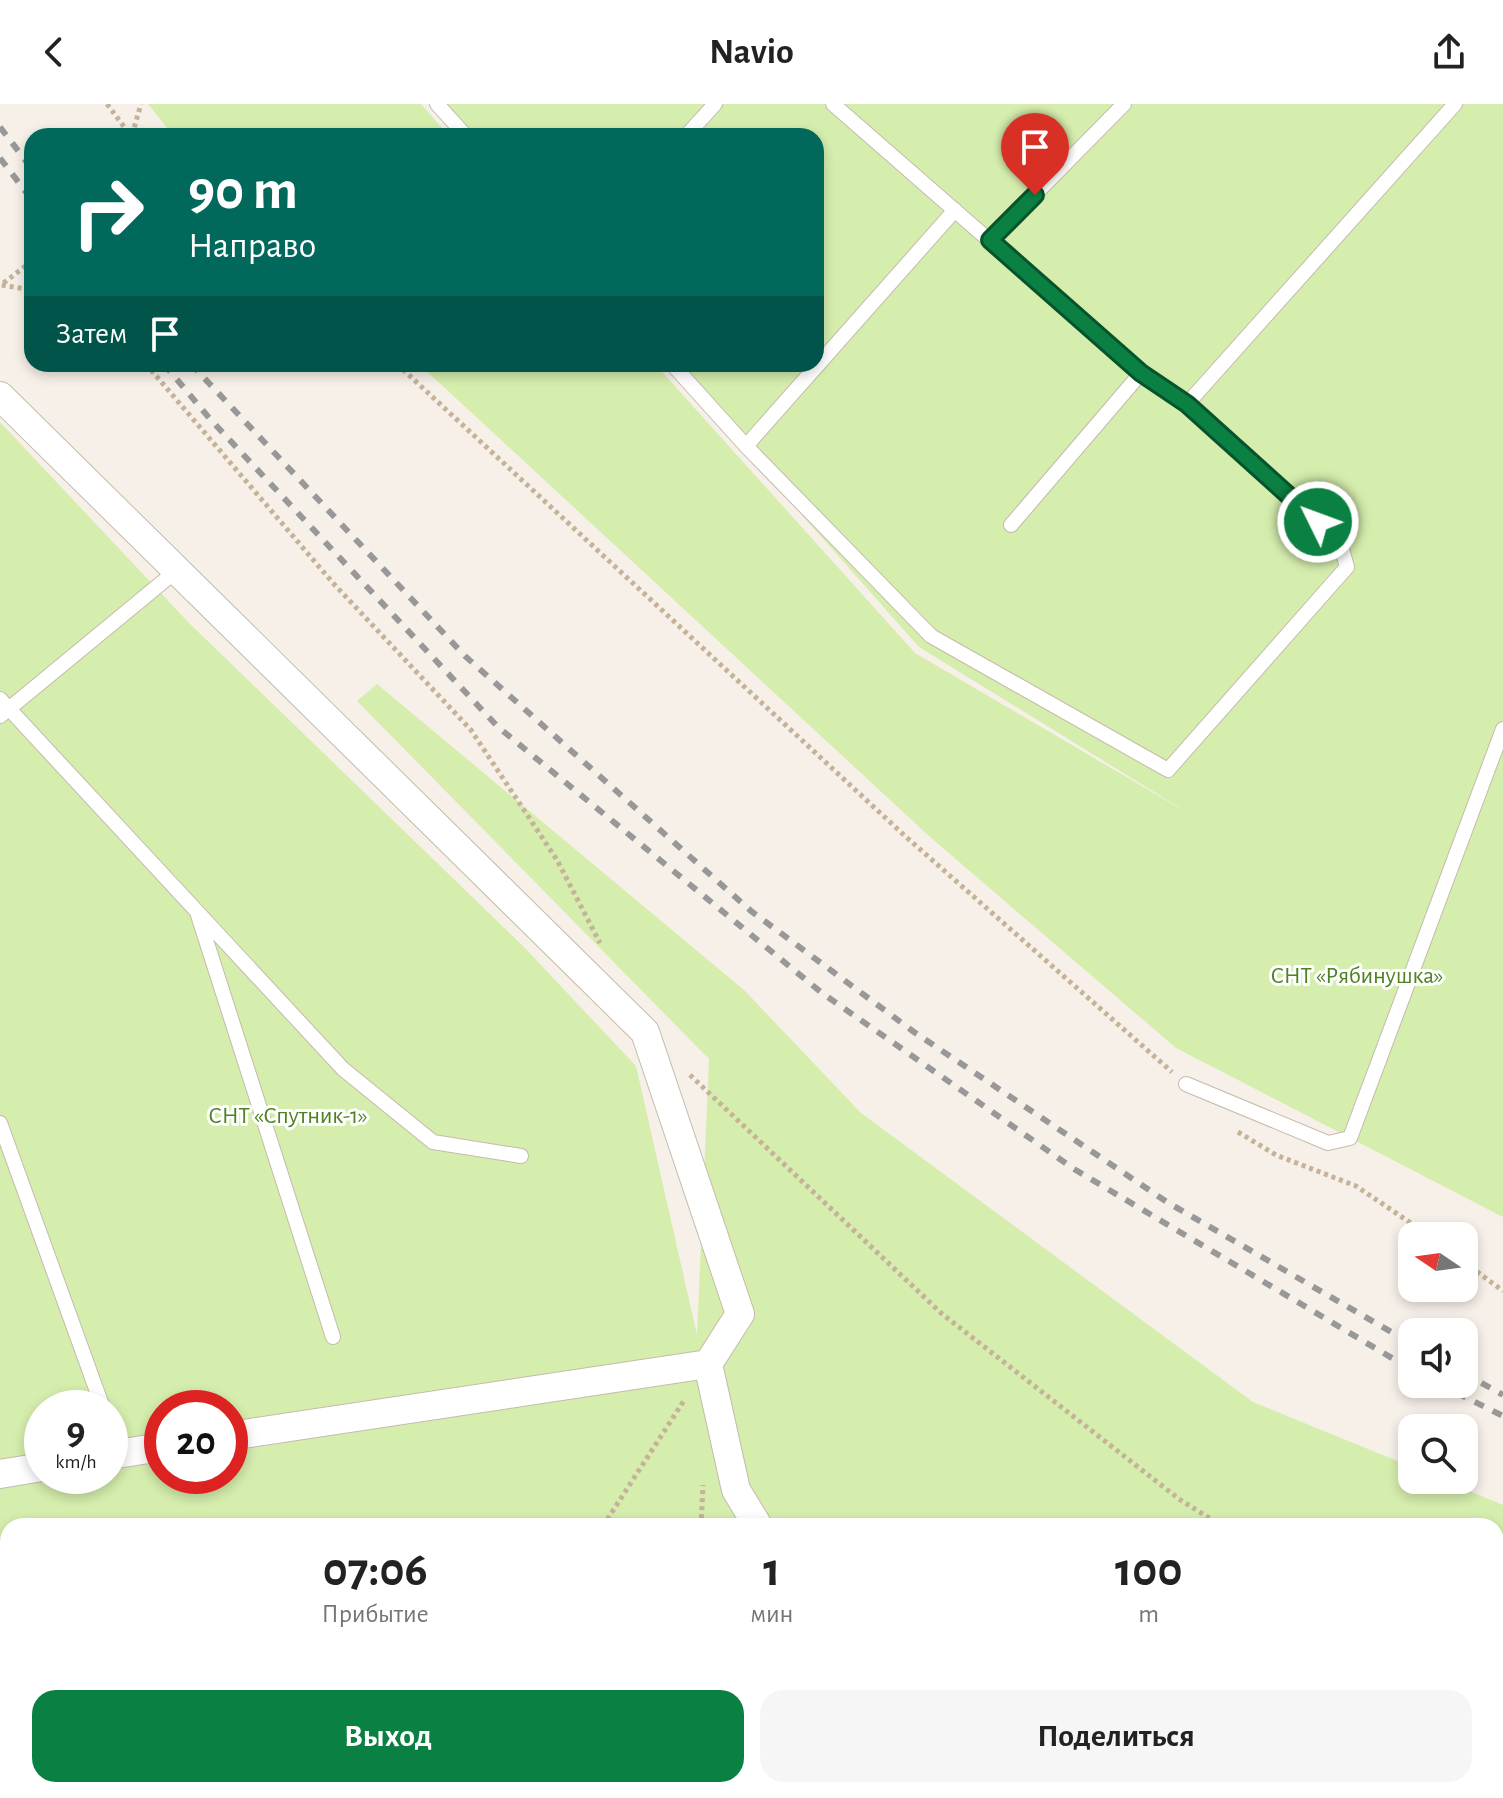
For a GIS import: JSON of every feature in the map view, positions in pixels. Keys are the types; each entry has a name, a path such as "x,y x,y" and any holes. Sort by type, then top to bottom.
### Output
{"street":[{"path":"0,396 645,1032 740,1314 708,1364 736,1490 753,1518"},
{"path":"248,1433 708,1364"},
{"path":"0,1474 24,1470"}],"lane":[{"path":"437,104 459,128"},
{"path":"693,128 715,104"},
{"path":"679,372 746,446 931,636 1168,770 1347,567 1340,542 1187,404 1141,373 833,104"},
{"path":"990,240 1124,104"},
{"path":"1187,404 1455,104"},
{"path":"824,358 955,210"},
{"path":"746,446 812,372"},
{"path":"1011,525 1141,373"},
{"path":"176,571 3,709 343,1069 433,1142 521,1156"},
{"path":"1186,1084 1328,1143 1350,1138 1503,729"},
{"path":"196,911 333,1337"},
{"path":"0,1123 96,1390"}],"path":[{"path":"107,104 125,128"},
{"path":"134,128 141,104"},
{"path":"24,267 1,285 24,289"},
{"path":"153,372 333,583 471,730 557,860 604,953"},
{"path":"406,372 905,836 1186,1084"},
{"path":"679,1064 941,1313 1179,1499 1209,1518"},
{"path":"1233,1129 1276,1155 1356,1186 1409,1222"},
{"path":"1478,1272 1503,1291"},
{"path":"608,1518 708,1364"}],"green space":[{"path":"148,104 421,104 442,128 168,128"},
{"name":"СНТ «Рябинушка»","path":"438,104 1503,104 1503,1217 1176,1048 929,836 428,372 662,372 915,653 1193,816 919,647 675,372 824,372 824,128 459,128"},
{"name":"СНТ «Спутник-1»","path":"0,422 189,623 524,947 636,1066 697,1335 709,1059 357,701 377,684 744,990 861,1113 1253,1402 1398,1461 1398,1494 1477,1494 1503,1505 1503,1518 0,1518"}],"railway":[{"path":"0,127 24,158"},
{"path":"0,158 24,190"},
{"path":"171,372 210,419 498,727 822,993 1074,1169 1398,1362"},
{"path":"199,372 465,656 751,911 914,1032 1167,1202 1398,1336"},
{"path":"1478,1381 1503,1395"},
{"path":"1467,1398 1503,1416"}],"route":[{"path":"1035,195 990,240 1141,373 1187,404 1318,522"}]}
